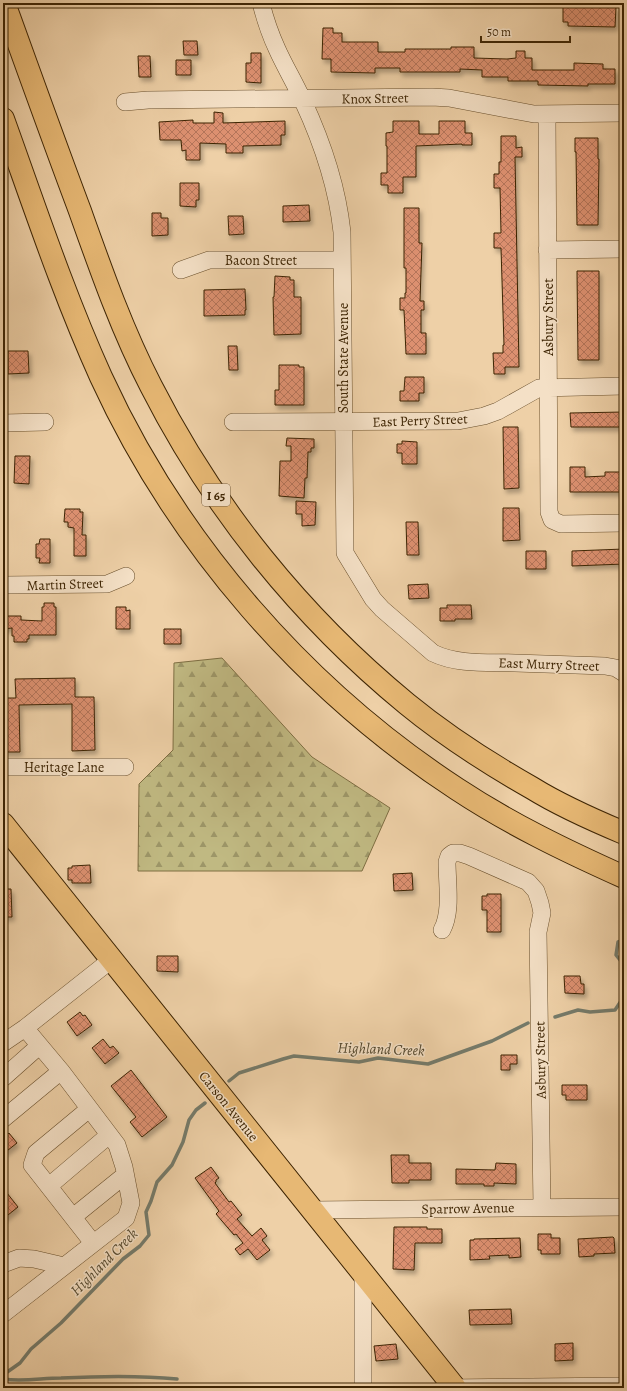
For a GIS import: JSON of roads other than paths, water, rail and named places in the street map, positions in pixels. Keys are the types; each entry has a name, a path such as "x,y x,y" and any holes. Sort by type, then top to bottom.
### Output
{"main road":[{"name":"I 65","path":"4,3 106,283 129,340 152,389 171,423 199,470 240,529 278,577 316,619 363,666 409,705 500,770 545,796 624,834"},
{"path":"3,119 71,306 101,377 136,445 175,508 201,546 247,603 299,660 338,697 383,736 432,772 490,810 529,832 563,850 624,877"},
{"name":"Carson Avenue","path":"3,824 454,1388"}],"street":[{"name":"South State Avenue","path":"261,3 276,49 315,126 334,183 339,207 342,232 345,553 365,587 382,609 433,652 448,659 472,662"},
{"name":"Knox Street","path":"125,102 148,100 438,97 524,112 547,114 624,113"},
{"name":"Asbury Street","path":"547,114 549,512 552,520 560,524 624,523"},
{"path":"547,250 624,249"},
{"name":"Bacon Street","path":"181,270 209,260 342,260"},
{"name":"East Perry Street","path":"233,422 458,421 484,416 498,411 539,388 624,386"},
{"path":"3,423 45,422"},
{"name":"Martin Street","path":"3,585 107,584 126,576"},
{"name":"East Murry Street","path":"472,662 605,666 616,668 624,673"},
{"name":"Heritage Lane","path":"3,767 125,767"},
{"name":"Asbury Street","path":"442,930 446,924 448,914 447,862 449,856 453,854 460,853 469,856 528,882 536,891 542,913 538,932 542,1207"},
{"path":"3,1043 25,1028 111,960"},
{"path":"3,1314 126,1218 131,1203 117,1145 61,1071 25,1028"},
{"path":"3,1078 39,1046"},
{"path":"3,1119 61,1071"},
{"path":"89,1109 36,1153 32,1165 93,1243"},
{"path":"49,1186 109,1135"},
{"path":"73,1217 125,1176"},
{"name":"Sparrow Avenue","path":"313,1210 624,1207"},
{"path":"3,1264 19,1258 34,1259 64,1266"},
{"path":"363,1274 363,1388"},
{"path":"449,1388 624,1386"}],"waterway":[{"name":"Highland Creek","path":"624,940 618,942 616,955 624,965"},
{"name":"Highland Creek","path":"555,1017 578,1010 590,1012 615,1010 621,1001 624,982"},
{"name":"Highland Creek","path":"229,1081 239,1073 294,1056 359,1062 378,1058 428,1064 492,1041 528,1023"},
{"name":"Highland Creek","path":"3,1375 20,1363 31,1349 61,1323 123,1259 140,1246 149,1235 146,1212 157,1182 172,1165 183,1142 189,1120 196,1110 205,1103"},
{"path":"3,1379 25,1380 119,1376 177,1379"}]}
